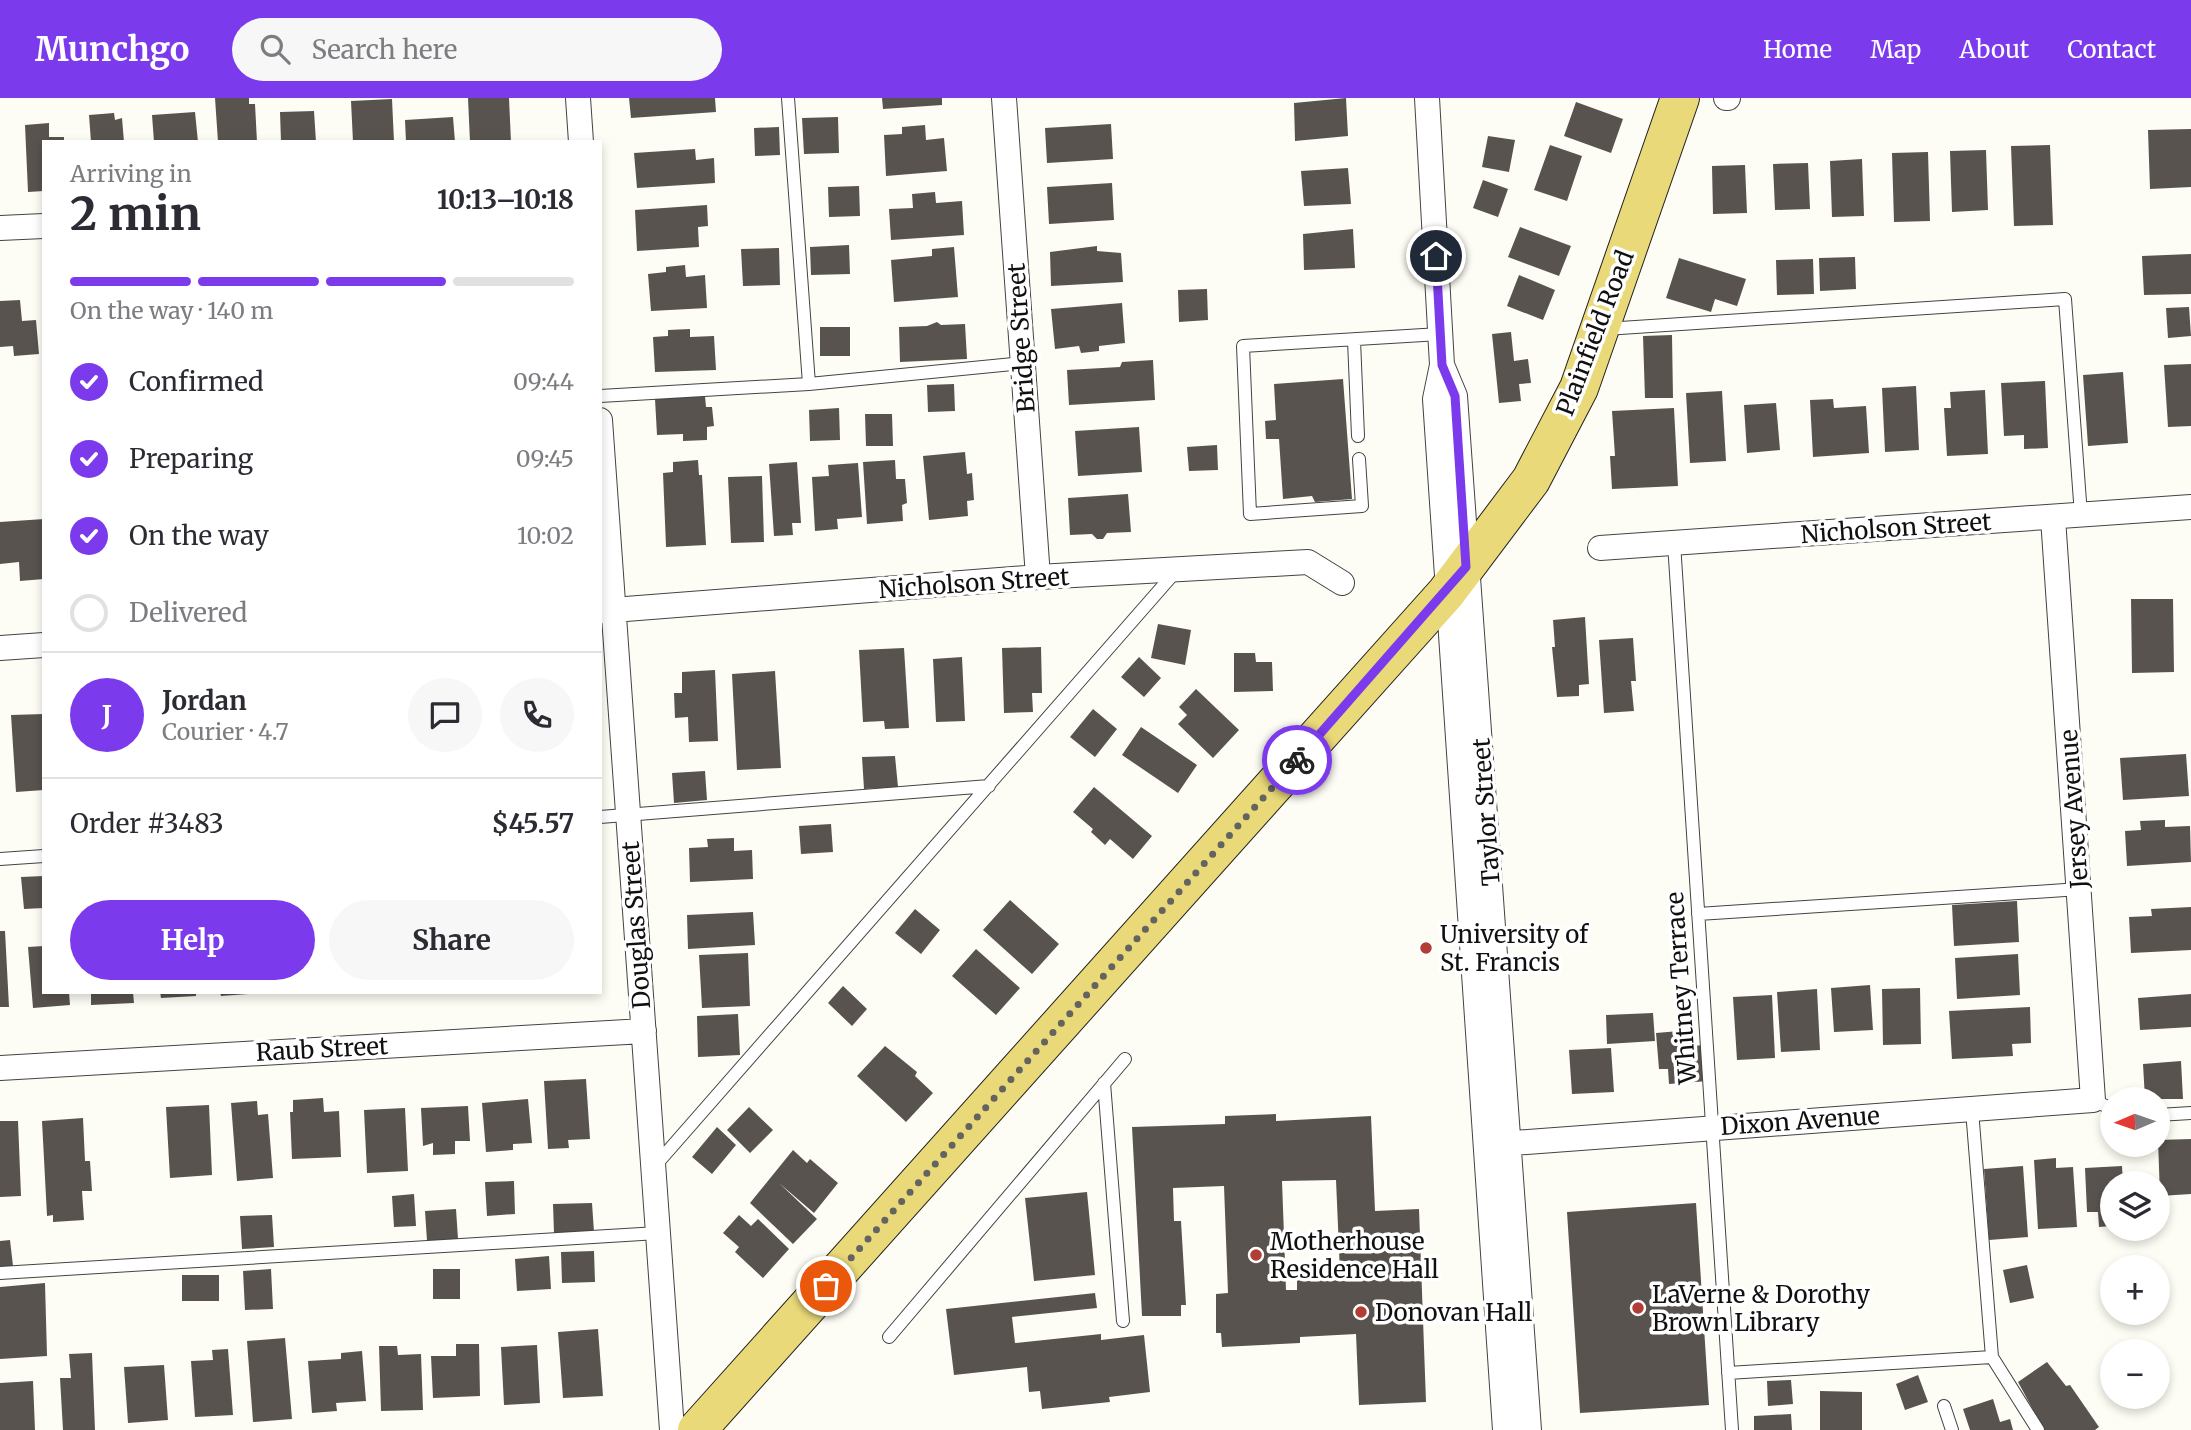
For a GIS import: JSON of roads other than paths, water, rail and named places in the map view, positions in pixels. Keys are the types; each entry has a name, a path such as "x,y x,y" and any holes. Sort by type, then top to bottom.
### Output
{"main road":[{"name":"Plainfield Road","path":"697,1430 1456,580 1531,480 1579,388 1680,98"}],"street":[{"path":"578,98 581,140"},
{"name":"Bridge Street","path":"1004,98 1038,577"},
{"name":"Taylor Street","path":"1427,98 1442,365 1434,398 1456,580 1497,1144 1529,1430"},
{"path":"0,228 42,226"},
{"name":"Taylor Street","path":"1442,365 1455,396 1456,580 1497,1144 1505,1430"},
{"name":"Douglas Street","path":"602,474 607,610 628,814 672,1430"},
{"name":"Nicholson Street","path":"1600,548 2191,507"},
{"name":"Jersey Avenue","path":"2053,518 2080,889 2101,1087"},
{"name":"Nicholson Street","path":"607,610 1038,577 1308,562 1342,583"},
{"path":"0,648 42,645"},
{"name":"Raub Street","path":"0,1068 644,1031"},
{"name":"Dixon Avenue","path":"1497,1144 1972,1110 2100,1105"}],"lane":[{"path":"788,98 809,384"},
{"path":"1599,329 2065,299 2081,515"},
{"path":"1359,459 1362,506 1250,514 1243,346 1440,334"},
{"path":"1354,340 1358,436"},
{"path":"602,396 809,384 1023,363"},
{"name":"Whitney Terrace","path":"1674,543 1732,1430"},
{"path":"653,1168 1178,569"},
{"path":"602,817 989,786"},
{"path":"0,859 42,856"},
{"path":"1698,914 2080,889"},
{"path":"889,1337 1125,1059"},
{"path":"1104,1083 1123,1321"},
{"path":"1972,1110 1992,1357 2038,1430"},
{"path":"2170,1114 2191,1112"},
{"path":"0,1273 658,1233"},
{"path":"1728,1373 1992,1357"},
{"path":"1944,1406 1952,1430"}],"place":[{"name":"University of St. Francis","path":"1426,948"},
{"name":"Motherhouse Residence Hall","path":"1256,1255"},
{"name":"LaVerne & Dorothy Brown Library","path":"1638,1308"},
{"name":"Donovan Hall","path":"1361,1312"}]}
